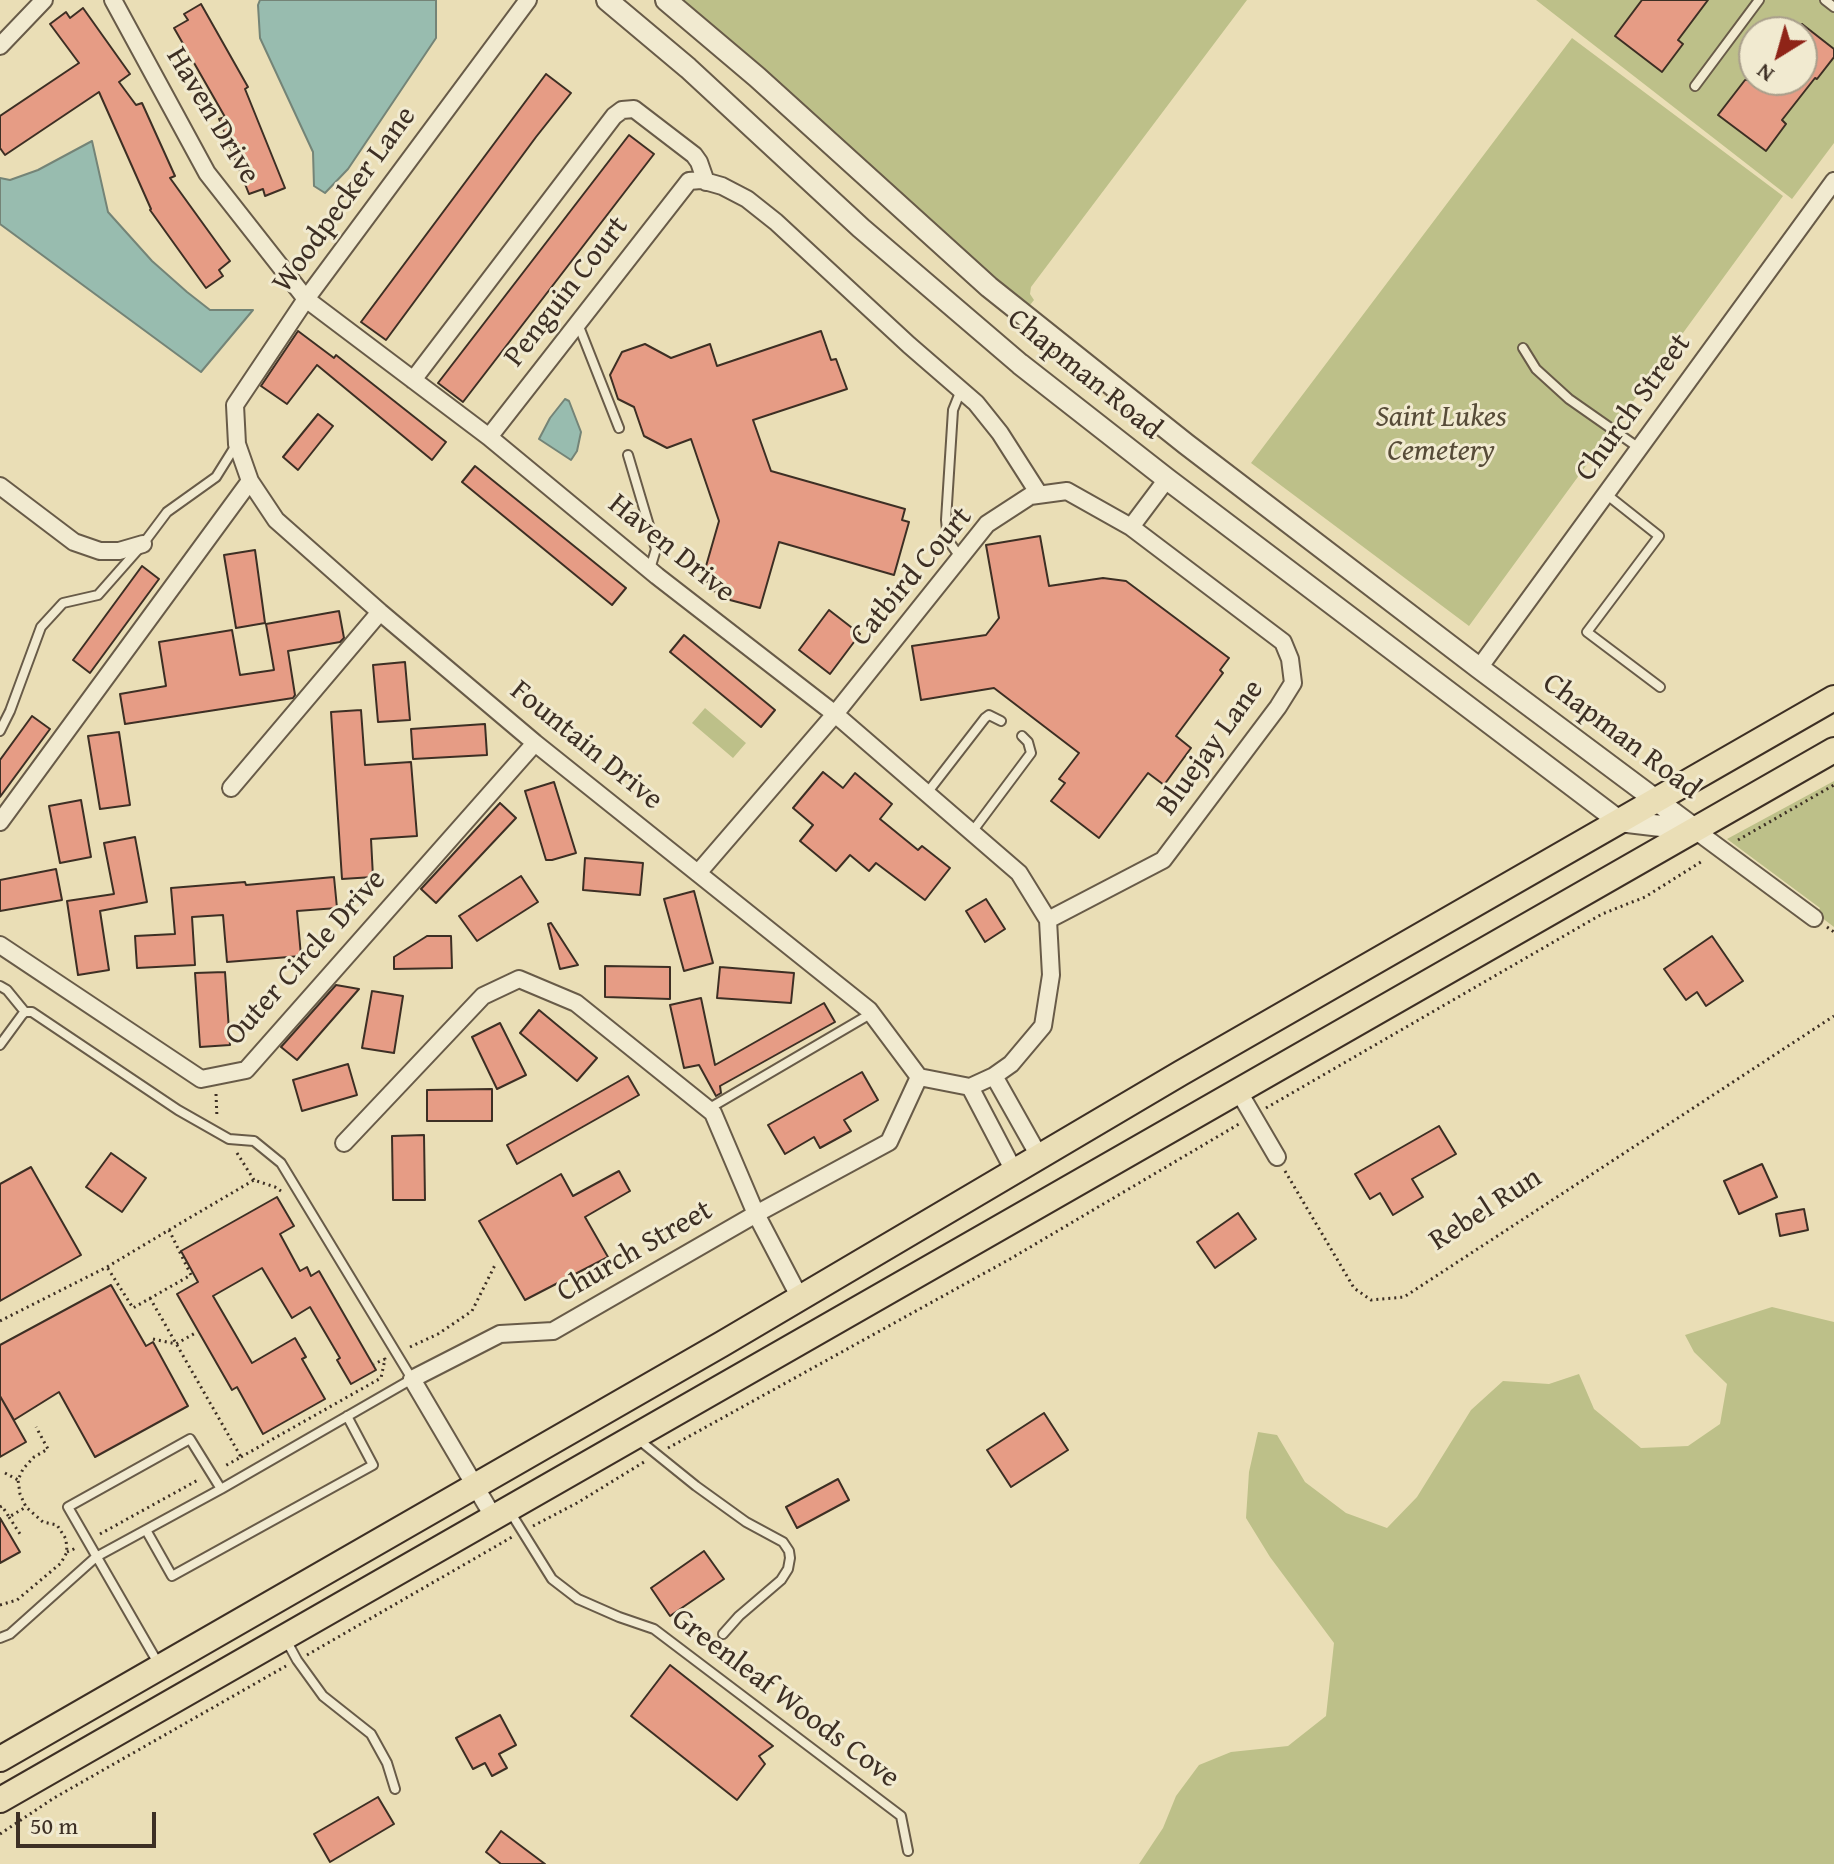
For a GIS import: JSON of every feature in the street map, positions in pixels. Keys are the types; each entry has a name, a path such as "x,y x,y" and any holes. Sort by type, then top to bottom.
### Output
{"main road":[{"path":"0,1759 1834,698"},
{"path":"0,1800 1834,750"}],"street":[{"path":"0,46 44,0"},
{"name":"Haven Drive","path":"114,0 207,173 306,299 489,437 649,570 835,714 1019,873 1048,920 1051,975 1043,1026 1011,1064 994,1076"},
{"name":"Woodpecker Lane","path":"237,444 235,405 306,299 528,0"},
{"name":"Chapman Road","path":"607,0 688,68 861,228 952,306 1020,364 1167,479 1619,821 1695,830"},
{"name":"Chapman Road","path":"666,0 757,77 989,287 1186,444 1695,830"},
{"path":"413,380 614,116 622,110 634,109 694,155 706,182 722,186 747,199 776,222 976,403 1000,433 1039,494 1067,491 1131,527 1167,479"},
{"name":"Penguin Court","path":"489,437 689,181 706,182"},
{"name":"Church Street","path":"1479,668 1834,181"},
{"name":"Fountain Drive","path":"237,444 250,481 276,520 535,743 872,1013 919,1077"},
{"path":"0,822 250,481"},
{"path":"0,486 74,542 100,551 119,551 143,544"},
{"name":"Catbird Court","path":"698,873 835,714 987,524 1030,496 1039,494"},
{"name":"Bluejay Lane","path":"1048,920 1163,860 1293,683 1290,659 1283,642 1131,527"},
{"path":"231,788 380,612"},
{"name":"Outer Circle Drive","path":"0,945 201,1079 246,1070 535,743"},
{"path":"1695,830 1814,918"},
{"path":"344,1143 483,996 519,979 576,1003 713,1113 756,1214 800,1298"},
{"path":"919,1077 970,1087 994,1076 1039,1156"},
{"name":"Church Street","path":"412,1379 500,1334 553,1331 756,1214 889,1142 919,1077"},
{"path":"970,1087 1014,1171"},
{"path":"1239,1092 1277,1157"},
{"path":"412,1379 476,1486 502,1514"}],"lane":[{"path":"1695,86 1759,0"},
{"path":"1825,0 1834,7"},
{"path":"578,323 619,428"},
{"path":"1523,348 1536,369 1569,399 1639,448"},
{"path":"960,558 948,540 946,520 953,410 961,390"},
{"path":"0,731 41,627 63,603 98,595 167,512 216,477 237,444"},
{"path":"628,455 656,549 649,570"},
{"path":"1606,494 1659,536 1587,632 1660,687"},
{"path":"927,793 985,718 989,715 1001,721"},
{"path":"972,832 1031,753 1028,742 1022,736"},
{"path":"0,986 25,1012"},
{"path":"0,1045 25,1012"},
{"path":"0,1638 10,1634 96,1557 412,1379 281,1163 254,1141 229,1139 178,1110 39,1016 25,1012"},
{"path":"708,1109 872,1013"},
{"path":"146,1530 172,1576 373,1465 347,1416"},
{"path":"635,1437 746,1522 783,1542 789,1551 788,1569 781,1580 723,1634"},
{"path":"161,1667 68,1507 190,1439 221,1489"},
{"name":"Greenleaf Woods Cove","path":"502,1514 521,1532 552,1579 578,1599 654,1629 901,1816 908,1851"},
{"path":"284,1637 323,1696 371,1734 387,1763 395,1789"}],"path":[{"path":"1751,832 1834,785"},
{"path":"0,1834 54,1798 577,1503 704,1427 1010,1259 1602,914 1645,897 1707,858"},
{"name":"Rebel Run","path":"1277,1157 1354,1288 1371,1300 1404,1297 1834,1016"},
{"path":"0,1321 107,1267 254,1180 275,1187 284,1194"},
{"path":"107,1267 133,1308 191,1275 169,1230"},
{"path":"396,1353 438,1334 472,1311 495,1265"},
{"path":"153,1339 176,1344 197,1332"},
{"path":"241,1457 381,1378 385,1359 374,1364"},
{"path":"0,1605 17,1600 61,1563 67,1552 66,1539 57,1525 43,1522 26,1507 20,1494 18,1480 23,1469 34,1457 48,1449 36,1427"},
{"path":"5,1473 18,1480"},
{"path":"0,1507 20,1534"},
{"path":"9,1517 26,1507"}],"green space":[{"path":"683,0 1247,0 1031,287 1030,294 1034,300 1030,305"},
{"path":"1536,0 1834,0 1834,143 1792,199"},
{"name":"Saint Lukes Cemetery","path":"1572,38 1783,196 1469,626 1251,463"},
{"path":"705,708 746,743 733,758 692,723"},
{"path":"1834,781 1834,927 1817,914 1820,908 1727,839"},
{"path":"1772,1307 1834,1322 1834,1864 1139,1864 1163,1828 1176,1796 1199,1765 1231,1752 1288,1746 1326,1716 1334,1643 1270,1557 1246,1518 1249,1472 1258,1432 1277,1435 1305,1482 1346,1513 1387,1528 1417,1497 1471,1410 1503,1381 1549,1384 1579,1374 1594,1409 1641,1448 1688,1446 1720,1424 1727,1384 1694,1352 1685,1335"}],"water":[{"path":"260,0 436,0 436,38 348,169 325,193 314,186 313,152 260,38"},
{"path":"92,141 108,212 152,261 210,310 253,310 201,372 0,224 0,178 10,180 38,170"},
{"path":"565,399 569,401 581,432 577,451 571,460 539,439"}],"building":[{"path":"1642,0 1708,0 1678,40 1683,44 1662,72 1615,36"},
{"path":"201,4 248,87 245,89 285,188 265,196 263,189 249,194 219,119 225,117 174,28 188,20 184,14"},
{"path":"83,8 130,74 119,82 136,105 142,103 175,176 170,178 230,261 219,270 223,276 206,288 150,210 99,92 5,155 0,148 0,116 79,63 50,24 66,12 70,18"},
{"path":"1818,36 1834,49 1834,57 1818,78"},
{"path":"546,74 571,93 386,340 361,322"},
{"path":"1738,89 1738,96 1801,96 1782,120 1786,124 1766,151 1718,115"},
{"path":"629,135 654,154 463,402 438,383"},
{"path":"298,331 334,358 336,355 446,442 432,460 317,365 287,404 261,386"},
{"path":"821,331 831,360 836,359 847,389 753,420 771,471 905,509 902,520 909,522 894,575 779,542 760,608 730,600 731,596 710,590 712,583 702,580 719,521 691,439 667,448 644,436 634,407 618,399 610,375 622,352 645,344 671,358 710,344 717,366"},
{"path":"318,414 333,426 298,470 283,457"},
{"path":"475,466 626,588 612,605 462,482"},
{"path":"1040,536 1049,586 1103,578 1126,581 1229,658 1220,670 1223,673 1176,736 1191,748 1164,785 1148,773 1099,838 1051,801 1065,783 1059,779 1079,753 994,688 921,700 912,646 986,635 999,618 986,545"},
{"path":"255,550 265,623 236,628 224,555"},
{"path":"142,566 159,579 90,673 73,660"},
{"path":"829,610 860,634 830,674 799,650"},
{"path":"339,611 344,638 340,642 288,651 293,698 125,724 120,694 166,686 159,642 232,630 240,675 274,670 266,624"},
{"path":"684,635 775,710 761,727 670,652"},
{"path":"405,662 410,720 378,722 373,665"},
{"path":"361,710 365,765 411,762 417,836 371,839 373,877 342,879 331,712"},
{"path":"32,716 50,729 0,797 0,760"},
{"path":"485,724 487,755 413,759 411,729"},
{"path":"119,732 130,805 100,809 88,736"},
{"path":"823,772 843,788 855,773 892,804 880,819 918,850 922,846 950,868 925,900 876,863 869,871 850,855 836,871 800,841 813,825 793,808"},
{"path":"554,782 576,853 546,860 525,791"},
{"path":"81,800 91,857 60,863 49,806"},
{"path":"500,803 516,818 436,903 421,889"},
{"path":"135,837 147,902 100,911 109,970 78,975 67,901 114,894 104,843"},
{"path":"585,858 643,863 640,895 583,890"},
{"path":"56,869 62,900 0,911 0,880"},
{"path":"521,876 538,902 477,941 459,916"},
{"path":"334,877 337,908 297,911 301,956 227,962 223,915 192,917 195,965 137,968 135,936 175,934 171,888"},
{"path":"694,891 713,963 684,971 664,899"},
{"path":"986,899 1005,929 985,942 966,911"},
{"path":"551,923 578,965 560,969 548,924"},
{"path":"427,936 451,936 452,968 394,969 394,957"},
{"path":"1712,936 1743,981 1706,1006 1697,992 1686,1000 1664,969"},
{"path":"605,966 670,967 670,999 605,997"},
{"path":"720,967 794,973 791,1003 717,998"},
{"path":"225,972 230,1045 200,1047 195,973"},
{"path":"336,985 359,989 297,1060 281,1047"},
{"path":"372,991 403,996 394,1053 362,1048"},
{"path":"701,998 715,1065 824,1003 835,1022 720,1086 721,1093 716,1096 699,1065 684,1068 670,1005"},
{"path":"539,1010 597,1058 577,1081 520,1033"},
{"path":"500,1023 526,1075 497,1089 472,1037"},
{"path":"348,1064 357,1095 302,1111 293,1080"},
{"path":"862,1072 878,1100 844,1120 851,1131 820,1148 814,1137 785,1154 768,1125"},
{"path":"628,1076 639,1095 517,1164 507,1145"},
{"path":"492,1089 492,1121 427,1121 427,1090"},
{"path":"1439,1126 1456,1154 1412,1179 1423,1197 1393,1215 1380,1193 1370,1199 1355,1174"},
{"path":"424,1135 425,1200 393,1200 392,1136"},
{"path":"111,1153 146,1178 122,1212 86,1187"},
{"path":"1762,1164 1777,1197 1739,1214 1724,1181"},
{"path":"31,1167 81,1255 0,1301 0,1184"},
{"path":"619,1171 630,1191 585,1217 608,1257 525,1300 479,1221 561,1174 573,1196"},
{"path":"277,1197 294,1226 280,1234 300,1271 307,1267 311,1276 319,1271 376,1370 351,1384 337,1360 340,1358 310,1307 292,1318 262,1268 213,1296 252,1363 295,1338 306,1357 302,1359 325,1399 263,1434 237,1387 232,1390 177,1294 198,1282 181,1251"},
{"path":"1804,1209 1808,1230 1780,1236 1776,1214"},
{"path":"1238,1213 1256,1239 1215,1268 1197,1242"},
{"path":"111,1285 146,1346 153,1342 188,1406 95,1457 59,1392 14,1420 0,1396 0,1345"},
{"path":"0,1396 26,1442 0,1457"},
{"path":"1044,1413 1068,1450 1011,1487 987,1450"},
{"path":"838,1479 849,1500 797,1528 786,1507"},
{"path":"0,1518 20,1552 0,1563"},
{"path":"704,1551 724,1579 670,1616 651,1588"},
{"path":"670,1665 773,1746 759,1756 765,1764 737,1800 631,1716"},
{"path":"500,1715 516,1745 499,1754 507,1768 492,1776 485,1763 473,1769 456,1738"},
{"path":"378,1797 394,1824 330,1862 314,1834"},
{"path":"501,1831 545,1864 501,1864 486,1852"}]}
